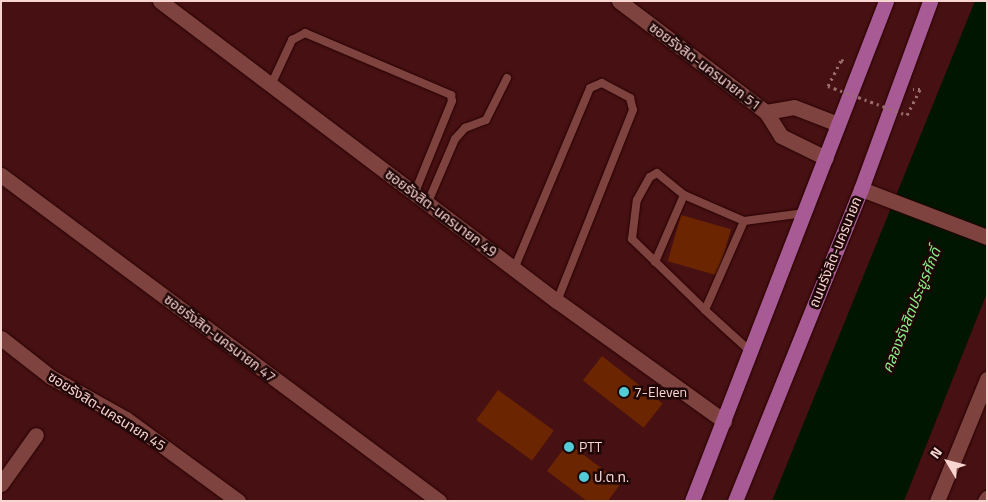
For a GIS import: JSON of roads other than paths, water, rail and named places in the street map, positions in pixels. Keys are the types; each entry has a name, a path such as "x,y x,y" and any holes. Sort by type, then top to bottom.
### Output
{"main road":[{"path":"692,501 886,1"},
{"name":"ถนนรังสิต-นครนายก","path":"735,501 860,189 930,1"}],"street":[{"name":"ซอยรังสิต-นครนายก 49","path":"160,1 415,192 514,270 724,421"},
{"name":"ซอยรังสิต-นครนายก 51","path":"619,1 766,112 781,136 826,158"},
{"name":"ซอยรังสิต-นครนายก 51","path":"766,112 794,107 838,124"},
{"name":"ซอยรังสิต-นครนายก 47","path":"1,174 439,501"},
{"path":"860,189 987,237"},
{"name":"ซอยรังสิต-นครนายก 45","path":"1,338 51,377 126,419 238,501"},
{"path":"937,501 987,379"},
{"path":"1,484 36,435"}],"lane":[{"path":"271,85 292,40 305,33 451,94 452,101 415,192"},
{"path":"428,202 455,139 465,128 486,120 507,78"},
{"path":"514,270 590,88 602,83 630,98 633,110 557,301"},
{"path":"750,351 632,239 637,200 650,178 657,174 684,195 744,221 805,212"},
{"path":"655,262 684,195"},
{"path":"705,310 744,221"}],"water":[{"name":"คลองรังสิตประยูรศักดิ์","path":"975,1 987,1 987,293 904,501 772,501"}],"place":[{"name":"7-Eleven","path":"624,392"},
{"name":"PTT","path":"569,447"},
{"name":"ป.ต.ท.","path":"584,477"}]}
